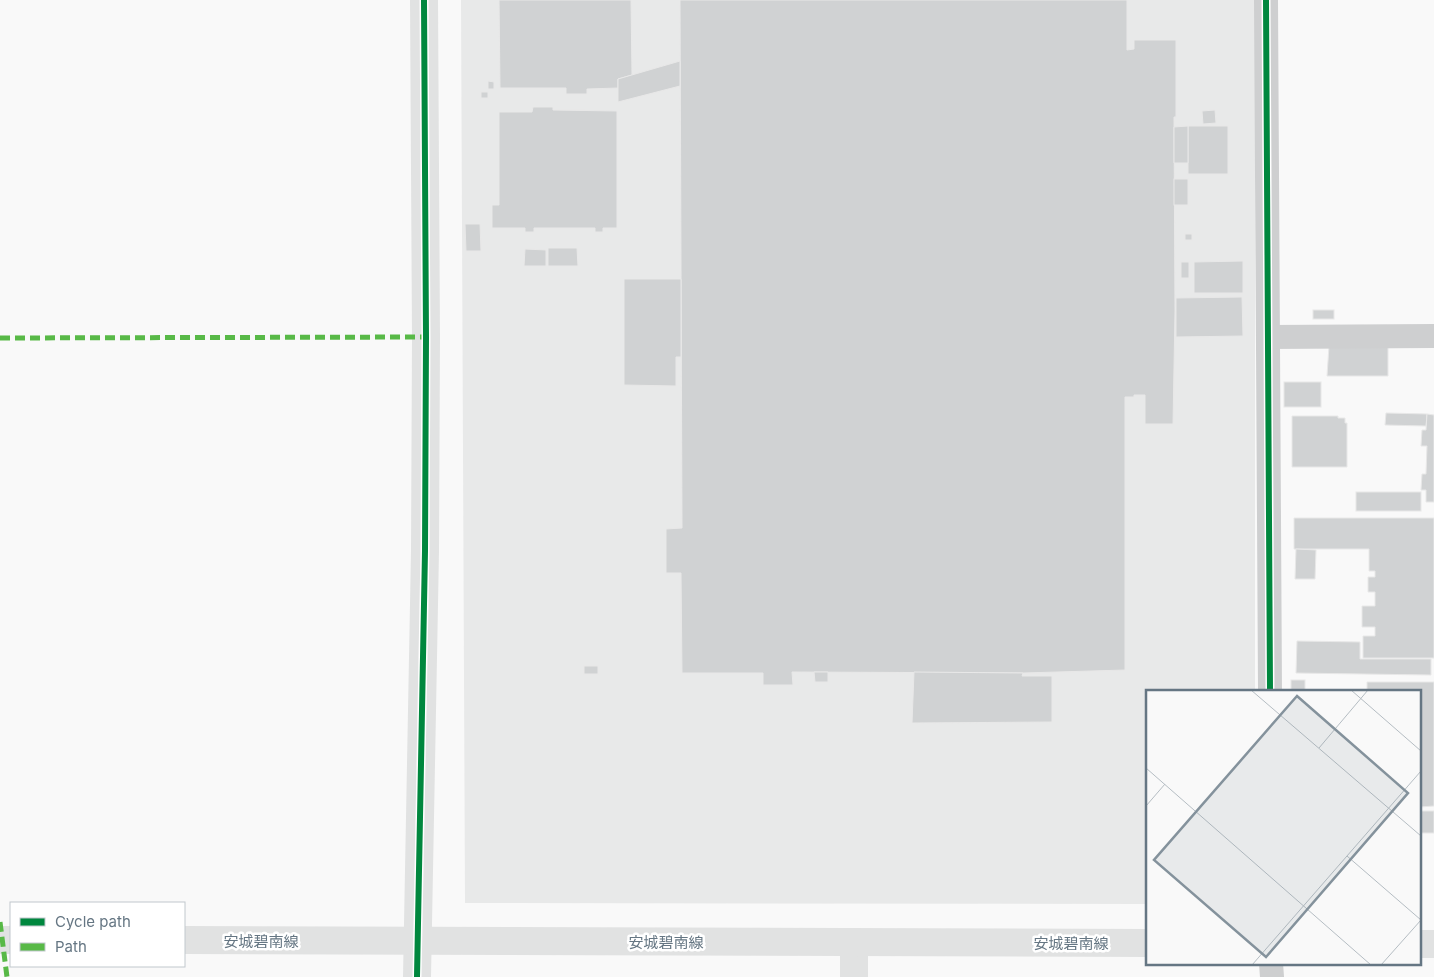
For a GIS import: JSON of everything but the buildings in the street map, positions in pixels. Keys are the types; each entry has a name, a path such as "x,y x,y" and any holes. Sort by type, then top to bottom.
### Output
{"street":[{"path":"417,977 425,551 424,0"},
{"path":"1266,0 1270,690"},
{"path":"1268,337 1434,336"},
{"name":"安城碧南線","path":"185,940 1146,944"},
{"path":"854,943 854,977"},
{"path":"1271,964 1272,977"}],"shaded area":[{"path":"461,0 1255,0 1255,690 1146,690 1146,904 465,903"}],"marked path":[{"path":"0,338 426,337"},
{"path":"0,922 7,977"}],"cycle path":[{"path":"417,977 425,551 424,0"},
{"path":"1266,0 1270,690"}]}
